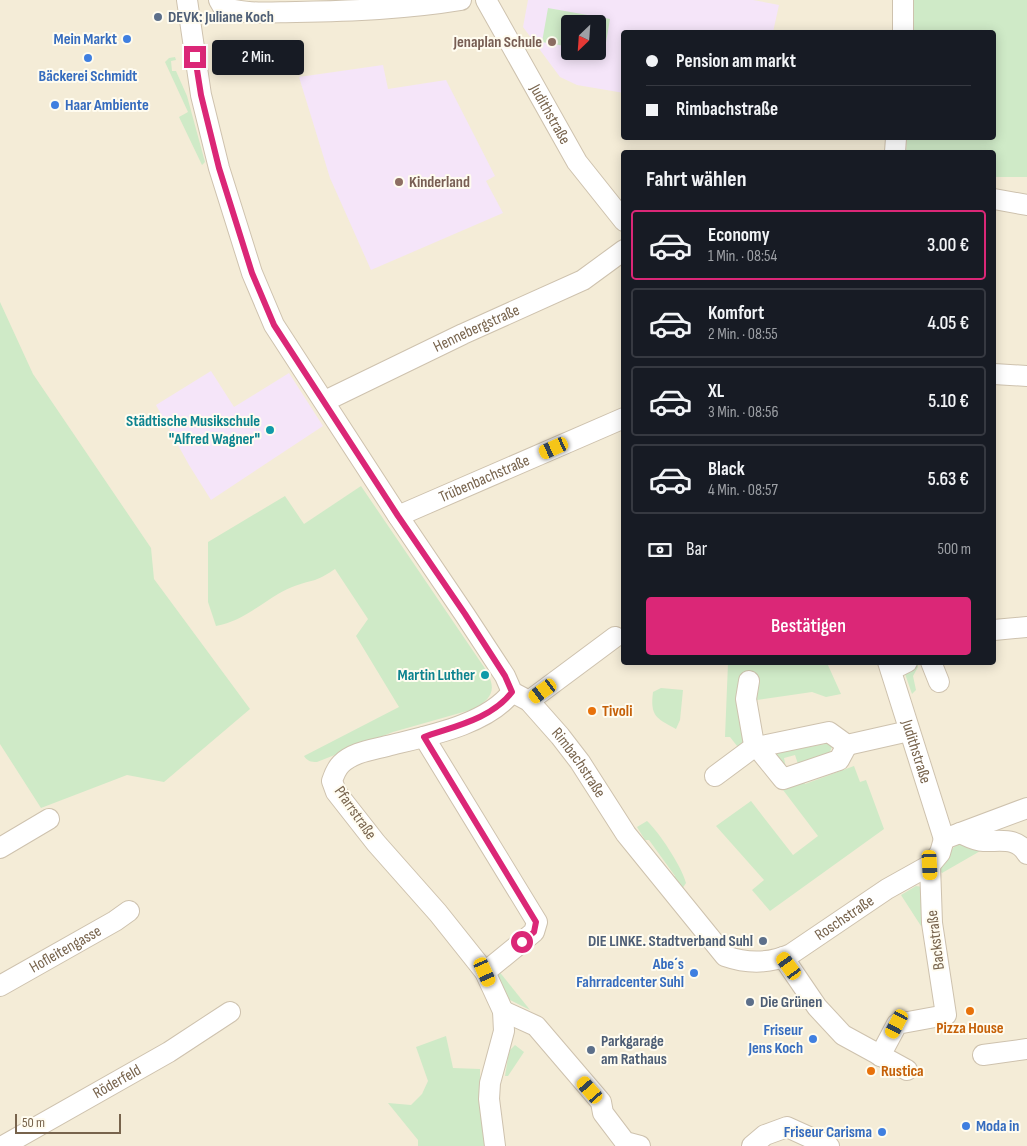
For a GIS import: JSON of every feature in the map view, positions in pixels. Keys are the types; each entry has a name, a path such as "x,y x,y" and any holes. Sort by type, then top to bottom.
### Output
{"street":[{"name":"Rimbachstraße","path":"187,0 201,95 219,168 252,273 274,325 505,676 520,696 560,736 580,762 626,834 725,956"},
{"path":"219,0 223,7 234,11 352,12 462,0"},
{"name":"Judithstraße","path":"486,0 577,162 621,217"},
{"path":"903,0 903,30"},
{"path":"996,199 1027,205"},
{"name":"Hennebergstraße","path":"325,401 463,334 583,280 621,252"},
{"path":"996,374 1027,376"},
{"name":"Trübenbachstraße","path":"398,516 621,419"},
{"path":"996,630 1027,627"},
{"name":"Pfarrstraße","path":"495,1146 489,1099 490,1083 504,1031 503,1011 485,972 438,913 376,843 336,792 332,781 340,764 357,754 424,737 480,718 504,702 520,696 615,637"},
{"name":"Judithstraße","path":"895,665 909,731 952,836"},
{"path":"932,665 939,682"},
{"path":"749,681 746,699 753,739 757,747 783,779 839,760 847,745"},
{"path":"715,776 750,750 757,747 829,732 847,745 909,731"},
{"path":"424,737 536,922 534,932 485,972"},
{"path":"952,836 1027,808"},
{"path":"0,848 49,819"},
{"path":"952,836 981,841 1007,840 1024,849 1027,854"},
{"name":"Roschstraße","path":"725,956 743,962 759,963 791,954 887,889 930,865 952,836"},
{"name":"Backstraße","path":"880,1056 897,1024 946,1015 932,923 930,865"},
{"name":"Hofleitengasse","path":"0,986 115,921 129,911"},
{"path":"783,957 817,1008 843,1036 907,1070"},
{"path":"503,1011 536,1026 601,1102 603,1113 630,1145"},
{"name":"Röderfeld","path":"3,1146 169,1052 230,1012"},
{"path":"982,1055 1027,1049"},
{"path":"752,1146 764,1135 787,1127 829,1146"}],"shaded area":[{"path":"0,0 1027,0 1027,1146 0,1146"},
{"name":"Jenaplan Schule","path":"528,0 753,0 779,5 773,30 621,30 621,92 577,85 560,77 523,27"},
{"path":"383,65 388,89 446,80 495,176 486,181 503,213 371,270 330,178 299,77"},
{"path":"211,371 234,407 289,373 323,426 211,500 189,465 156,405"}],"green space":[{"path":"912,0 1027,0 1027,177 996,177 996,150 906,150 907,140 996,140 996,30 912,30"},
{"path":"548,8 587,15 561,15 561,45 542,42"},
{"path":"606,18 610,19 606,42"},
{"path":"175,57 176,60 171,61 172,71 176,71 187,96 205,162 202,165 179,117 188,112 165,62 169,58"},
{"path":"0,302 33,374 151,548 154,579 250,709 164,782 127,775 41,808 0,744"},
{"path":"361,486 484,667 492,686 486,700 474,709 393,732 313,762 304,756 399,707 356,636 368,619 335,569 317,579 283,592 233,621 216,626 208,602 208,542 285,496 304,524"},
{"path":"728,665 828,665 841,694 826,697 812,692 743,702 750,745 741,751 730,737 725,737"},
{"path":"918,665 913,676 916,690 912,694 903,668"},
{"path":"661,688 683,690 680,720 676,729 659,719 654,711 653,692"},
{"path":"823,735 832,746 830,752 798,764 795,755 784,758 786,768 770,754 825,744"},
{"path":"854,766 860,782 866,780 884,829 770,911 752,890 764,880 716,826 751,801 793,855 818,836 780,786 802,776 805,784"},
{"path":"647,821 664,841 680,868 686,883 682,889 649,840 645,840 637,827"},
{"path":"962,843 982,850 942,873 938,869 946,857 951,850"},
{"path":"916,886 923,887 921,900 926,922 921,926 901,895"},
{"path":"498,970 530,1010 508,999 496,974"},
{"path":"446,1036 453,1068 480,1069 480,1095 487,1146 418,1146 418,1140 388,1103 411,1105 422,1094 428,1081 416,1047"},
{"path":"515,1045 524,1052 508,1076 505,1076 509,1051"}],"place":[{"name":"DEVK: Juliane Koch","path":"158,17"},
{"name":"Mein Markt","path":"127,39"},
{"name":"Jenaplan Schule","path":"552,42"},
{"name":"Bäckerei Schmidt","path":"88,58"},
{"name":"Haar Ambiente","path":"55,105"},
{"name":"Kinderland","path":"399,182"},
{"name":"Städtische Musikschule \"Alfred Wagner\"","path":"270,430"},
{"name":"Martin Luther","path":"485,675"},
{"name":"Tivoli","path":"592,711"},
{"name":"DIE LINKE. Stadtverband Suhl","path":"763,941"},
{"name":"Abe´s Fahrradcenter Suhl","path":"694,973"},
{"name":"Die Grünen","path":"750,1002"},
{"name":"Pizza House","path":"970,1011"},
{"name":"Friseur Jens Koch","path":"813,1039"},
{"name":"Parkgarage am Rathaus","path":"591,1050"},
{"name":"Rustica","path":"871,1071"},
{"name":"Moda in","path":"966,1126"},
{"name":"Friseur Carisma","path":"882,1132"}],"route":[{"path":"195,57 201,95 219,168 252,273 274,325 398,516 465,614 505,676 512,692 504,702 480,718 424,737 536,922 534,932 522,942"}]}
